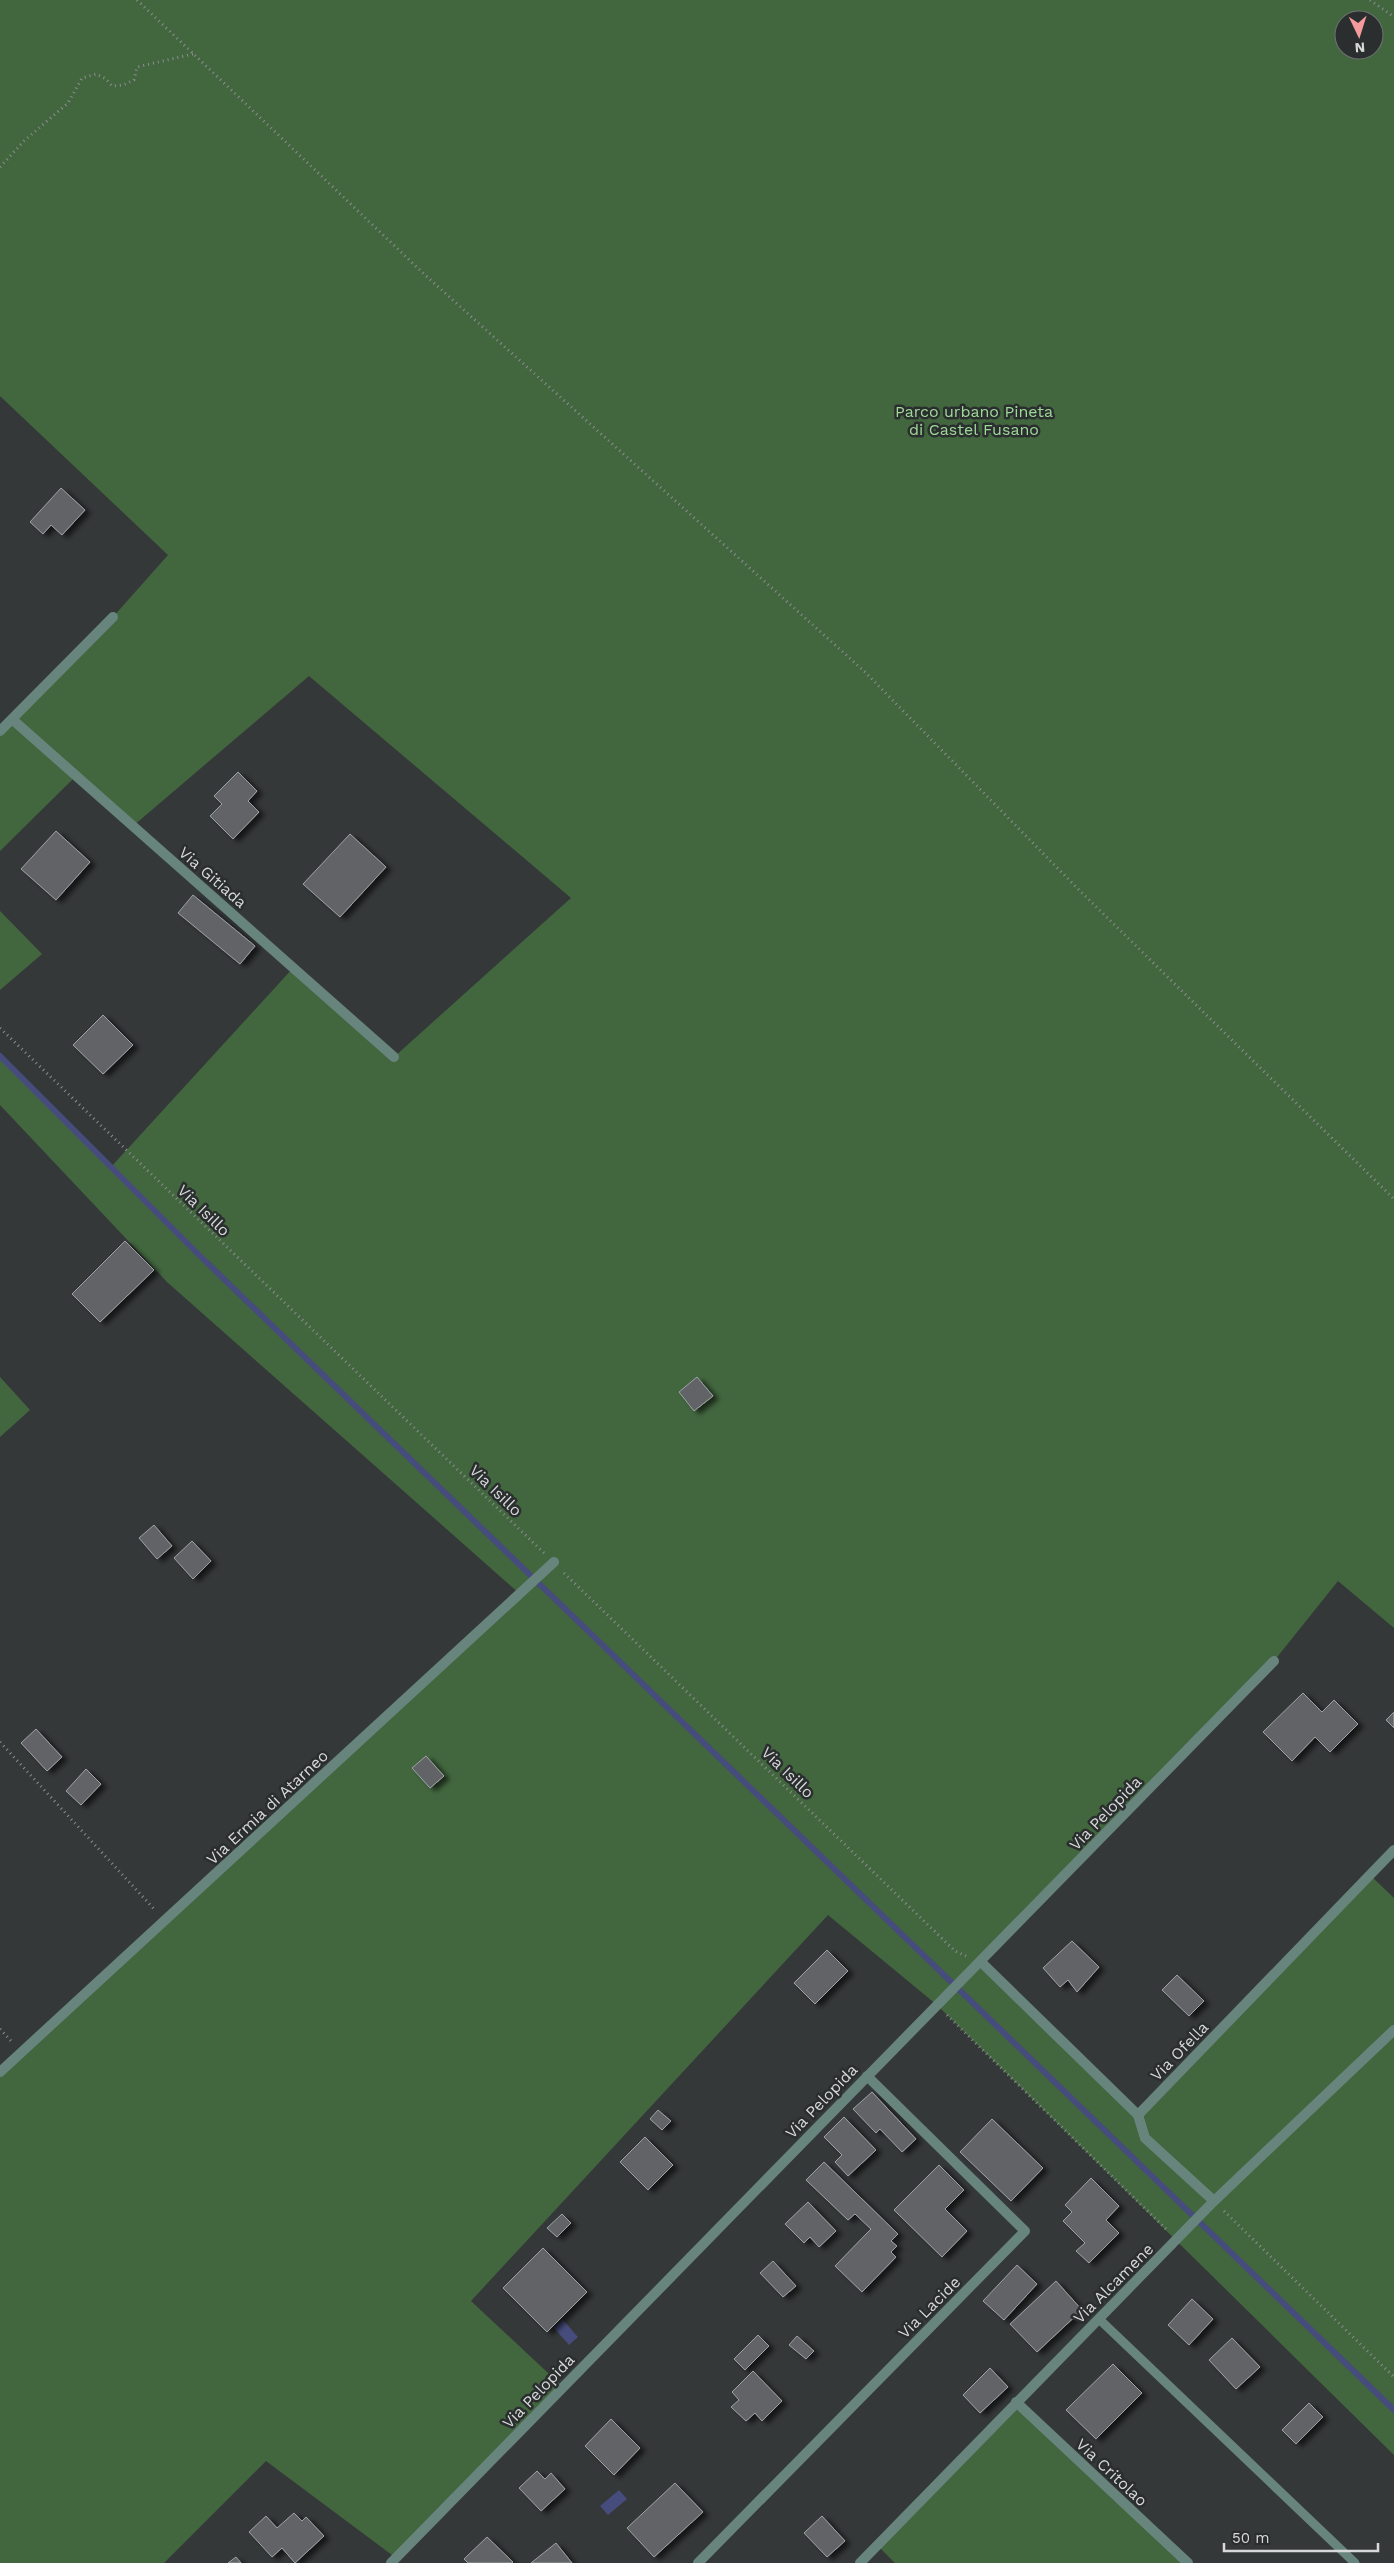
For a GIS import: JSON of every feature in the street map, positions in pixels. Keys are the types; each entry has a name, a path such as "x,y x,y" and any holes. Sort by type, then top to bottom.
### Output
{"street":[{"path":"0,732 113,617"},
{"name":"Via Gitiada","path":"12,720 394,1057"},
{"name":"Via Ermia di Atarneo","path":"0,2072 554,1562"},
{"name":"Via Pelopida","path":"396,2561 867,2076 1274,1661"},
{"name":"Via Ofella","path":"1138,2115 1394,1850"},
{"path":"980,1962 1138,2115 1145,2138 1214,2201"},
{"name":"Via Alcamene","path":"860,2563 1214,2201 1394,2030"},
{"name":"Via Lacide","path":"698,2563 1025,2231 867,2076"},
{"name":"Via Critolao","path":"1016,2402 1188,2563"}],"lane":[{"path":"1099,2319 1355,2563"}],"path":[{"path":"137,0 424,274 865,672 1079,890 1394,1199"},
{"path":"1370,0 1394,17"},
{"path":"0,167 24,141 68,103 82,78 96,74 112,86 123,85 134,80 137,67 193,54"},
{"name":"Via Isillo","path":"0,1028 955,1952 980,1962"},
{"path":"0,1742 165,1921"},
{"path":"937,2005 1177,2240"},
{"path":"1214,2201 1394,2377"}],"green space":[{"name":"Parco urbano Pineta di Castel Fusano","path":"0,0 1394,0 1394,1628 1338,1581 1274,1661 981,1962 1138,2115 1370,1875 1394,1898 1394,2455 937,2005 828,1915 471,2301 563,2387 396,2558 266,2461 164,2563 0,2563 0,2072 520,1594 167,1282 0,1105 0,1056 111,1167 293,968 394,1057 571,898 309,676 133,826 76,776 0,851 0,725 113,617 168,555 0,396"},
{"path":"0,911 42,954 0,990"},
{"path":"0,1377 30,1410 0,1437"},
{"path":"1016,2402 1188,2563 895,2563 877,2545"}],"water":[{"path":"563,2320 578,2337 569,2345 554,2328"},
{"path":"619,2490 627,2499 608,2515 600,2506"}],"building":[{"path":"61,488 85,510 62,535 51,525 43,534 30,522"},
{"path":"238,772 257,791 248,801 259,812 233,839 210,816 222,804 214,796"},
{"path":"56,831 90,862 56,900 21,869"},
{"path":"350,834 386,867 340,917 303,884"},
{"path":"193,895 255,946 240,964 178,913"},
{"path":"103,1015 133,1045 103,1074 73,1045"},
{"path":"125,1241 154,1270 100,1322 72,1294"},
{"path":"697,1377 713,1396 694,1411 679,1392"},
{"path":"154,1525 172,1546 157,1559 139,1538"},
{"path":"192,1541 211,1561 193,1579 174,1558"},
{"path":"1303,1693 1322,1712 1334,1700 1358,1724 1330,1752 1315,1737 1292,1761 1263,1732"},
{"path":"1394,1712 1394,1728 1386,1720"},
{"path":"36,1729 62,1757 47,1771 21,1743"},
{"path":"426,1756 444,1776 430,1788 412,1768"},
{"path":"86,1769 101,1784 81,1805 66,1791"},
{"path":"1072,1941 1099,1967 1077,1992 1068,1980 1060,1987 1043,1968"},
{"path":"827,1950 848,1971 815,2004 794,1983"},
{"path":"1177,1975 1204,2001 1189,2016 1162,1990"},
{"path":"872,2092 916,2139 902,2152 880,2129 876,2133 853,2109"},
{"path":"658,2110 671,2121 662,2130 650,2119"},
{"path":"844,2117 876,2150 848,2176 835,2162 842,2155 824,2137"},
{"path":"992,2119 1043,2168 1011,2201 960,2152"},
{"path":"645,2137 673,2165 648,2190 620,2162"},
{"path":"824,2162 898,2234 891,2241 897,2246 891,2252 896,2257 862,2292 835,2266 871,2229 855,2214 848,2220 806,2180"},
{"path":"939,2165 964,2190 945,2209 967,2231 942,2257 894,2210"},
{"path":"1091,2178 1119,2206 1106,2220 1119,2233 1089,2263 1076,2251 1085,2243 1063,2221 1072,2212 1065,2205"},
{"path":"808,2202 836,2231 819,2247 810,2237 804,2243 785,2224"},
{"path":"562,2214 571,2223 557,2237 547,2228"},
{"path":"543,2248 587,2292 547,2332 503,2288"},
{"path":"773,2261 796,2286 783,2297 760,2273"},
{"path":"1017,2265 1037,2284 1004,2320 983,2301"},
{"path":"1056,2281 1082,2310 1037,2352 1010,2324"},
{"path":"1192,2299 1213,2319 1189,2345 1168,2325"},
{"path":"758,2335 769,2346 745,2370 734,2359"},
{"path":"797,2336 814,2351 806,2359 789,2345"},
{"path":"1232,2338 1260,2367 1236,2389 1209,2360"},
{"path":"1113,2364 1142,2393 1096,2439 1066,2410"},
{"path":"990,2368 1008,2387 980,2413 963,2395"},
{"path":"753,2371 782,2401 762,2421 755,2413 746,2421 731,2407 739,2400 732,2392"},
{"path":"1309,2403 1323,2417 1296,2444 1282,2430"},
{"path":"611,2419 640,2448 614,2475 585,2446"},
{"path":"537,2471 545,2479 551,2473 565,2489 541,2511 519,2488"},
{"path":"675,2483 703,2512 654,2557 627,2528"},
{"path":"294,2513 302,2521 306,2517 324,2536 295,2563 282,2548 272,2557 249,2532 266,2516 277,2528"},
{"path":"822,2516 845,2541 827,2557 804,2533"},
{"path":"487,2537 512,2563 468,2563 464,2559"},
{"path":"556,2543 572,2563 531,2563"},
{"path":"236,2557 241,2563 228,2563"}],"waterway":[{"path":"0,1056 198,1254 1394,2410"}]}
